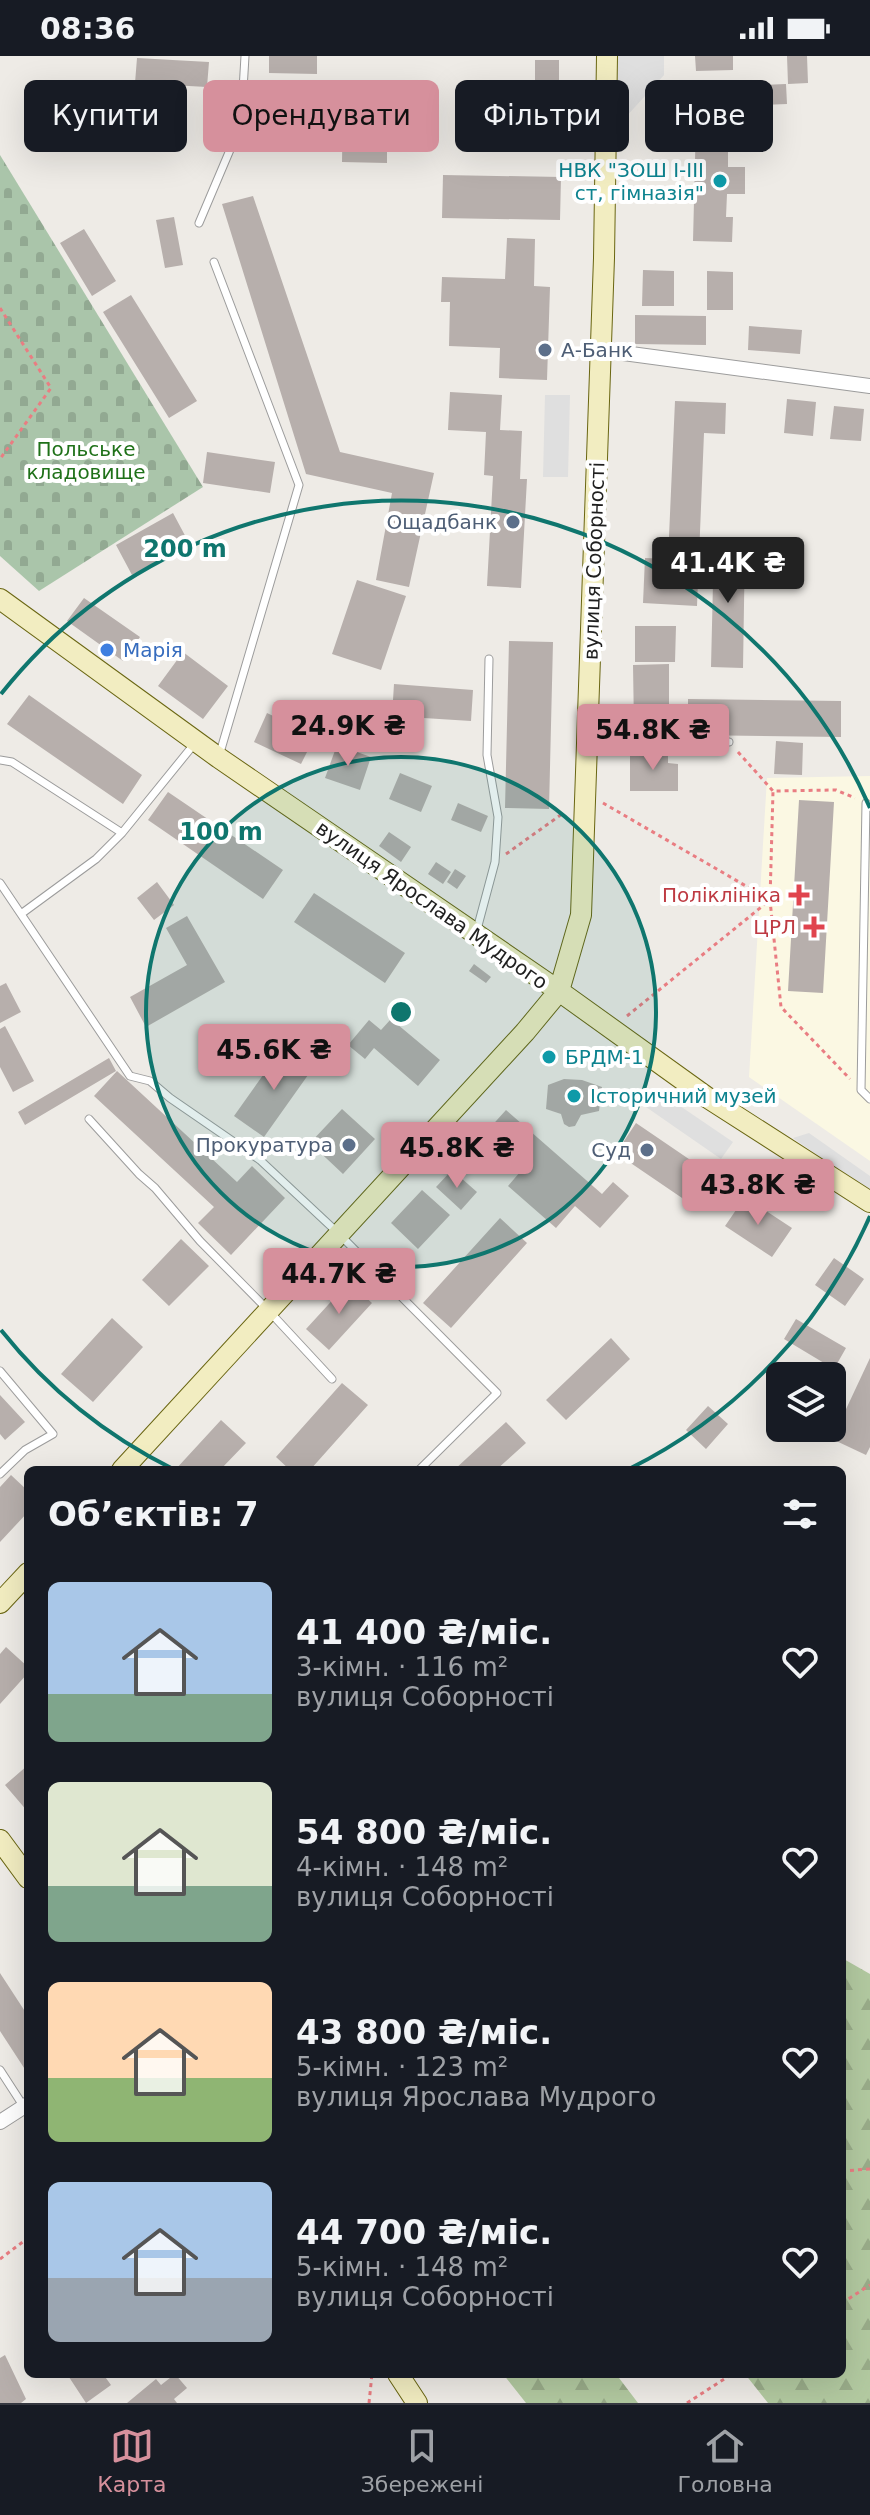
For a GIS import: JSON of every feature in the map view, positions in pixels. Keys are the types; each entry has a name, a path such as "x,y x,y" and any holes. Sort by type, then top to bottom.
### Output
{"main road":[{"name":"вулиця Соборності","path":"126,1466 515,1044 559,991 581,915 601,350 607,56"},
{"name":"вулиця Ярослава Мудрого","path":"0,599 219,758 559,991 708,1098 870,1202"},
{"path":"0,1603 24,1577"},
{"path":"0,1840 24,1873"},
{"path":"401,2378 417,2403"}],"street":[{"path":"601,350 870,386"},
{"path":"0,2122 24,2107"}],"lane":[{"path":"199,223 241,124 245,56"},
{"path":"214,262 299,485 219,758"},
{"path":"476,935 495,862 498,817 487,755 489,659"},
{"path":"588,733 729,742"},
{"path":"21,914 96,859 122,833 196,741"},
{"path":"0,760 12,762 122,833"},
{"path":"868,805 861,1090 870,1099"},
{"path":"0,883 130,1076 150,1081 260,1160 338,1233 497,1393 423,1466"},
{"path":"89,1119 332,1379"},
{"path":"0,1371 53,1434 25,1450 0,1474"},
{"path":"0,2070 24,2103"}],"path":[{"path":"0,308 51,388 0,459"},
{"path":"729,742 773,791 770,900 781,1007 861,1090"},
{"path":"773,791 836,790 868,805"},
{"path":"586,793 770,900"},
{"path":"495,862 562,814"},
{"path":"612,1029 770,900"},
{"path":"846,2171 870,2169"},
{"path":"0,2259 24,2241"},
{"path":"846,2300 870,2285"},
{"path":"369,2403 372,2378"},
{"path":"687,2403 726,2378"}],"shaded area":[{"path":"607,56 664,56 664,75 659,80 645,80 645,96 629,114 629,80 607,80"},
{"path":"545,395 570,395 568,477 543,477"},
{"name":"ЦРЛ","path":"870,776 870,1161 749,1077 767,778"},
{"path":"658,1091 733,1142 721,1159 646,1107"},
{"path":"809,1133 870,1176 870,1192 793,1138"}],"green space":[{"name":"Польське кладовище","path":"0,155 203,487 39,591 0,556"},
{"path":"846,1960 870,1974 870,2403 768,2403 748,2378 846,2378"},
{"path":"506,2378 619,2378 638,2403 526,2403"}],"building":[{"path":"269,56 317,56 317,74 269,73"},
{"path":"695,56 733,56 733,70 696,71"},
{"path":"787,56 807,56 808,83 788,84"},
{"path":"137,58 209,62 208,80 203,80 203,87 187,86 187,80 135,80"},
{"path":"535,60 559,60 559,80 535,80"},
{"path":"773,84 786,84 787,104 773,105"},
{"path":"342,152 387,152 387,163 342,162"},
{"name":"НВК \"ЗОШ І-ІІІ ст, гімназія\"","path":"695,152 728,152 728,167 745,167 745,194 727,194 726,217 733,217 732,242 693,241"},
{"path":"443,175 561,177 560,220 442,218"},
{"path":"253,196 340,452 434,473 409,587 376,580 392,493 306,474 222,204"},
{"path":"174,217 183,265 165,268 156,220"},
{"path":"84,229 116,281 92,296 60,243"},
{"path":"507,238 535,239 534,286 550,287 547,380 499,378 500,348 449,346 450,302 441,302 442,277 505,279"},
{"path":"643,270 674,271 674,306 642,306"},
{"path":"707,271 733,272 733,310 707,310"},
{"path":"131,295 197,401 169,418 103,312"},
{"path":"635,315 706,316 706,345 635,344"},
{"path":"749,326 802,330 800,354 748,350"},
{"path":"450,392 502,395 500,430 522,431 520,479 527,479 521,588 487,586 493,476 484,475 486,432 448,430"},
{"path":"787,399 816,402 813,436 784,433"},
{"path":"675,401 726,403 725,434 704,433 697,606 643,603 645,558 668,559"},
{"path":"834,406 864,409 861,441 830,439"},
{"path":"207,452 275,462 270,493 203,483"},
{"path":"173,513 189,543 132,575 116,545"},
{"path":"714,541 745,542 743,668 711,667"},
{"path":"357,580 406,596 381,670 332,654"},
{"path":"84,598 140,637 123,661 67,621"},
{"path":"635,626 676,626 675,662 635,662"},
{"path":"509,641 553,642 549,809 505,808"},
{"path":"183,652 228,686 203,719 158,686"},
{"path":"669,664 669,727 634,727 633,665"},
{"path":"394,684 473,690 471,721 392,716"},
{"path":"29,695 142,775 123,804 7,724"},
{"path":"688,699 841,701 841,737 688,735"},
{"path":"267,713 315,736 301,764 254,742"},
{"path":"776,741 803,743 802,775 774,774"},
{"path":"337,745 371,757 360,790 325,778"},
{"path":"630,751 668,752 668,763 678,764 678,791 630,791"},
{"path":"400,773 432,786 421,812 389,799"},
{"path":"168,792 283,870 263,899 148,820"},
{"path":"799,800 834,802 823,993 788,991"},
{"path":"458,803 488,816 481,832 451,820"},
{"path":"389,832 411,847 401,862 379,846"},
{"path":"436,862 451,872 443,884 428,874"},
{"path":"455,869 466,876 457,889 447,882"},
{"path":"157,882 174,905 154,920 137,898"},
{"path":"314,893 405,953 385,983 294,922"},
{"path":"187,916 225,982 146,1027 130,997 187,965 166,928"},
{"path":"474,964 491,977 486,983 469,971"},
{"path":"6,983 21,1012 0,1023 0,986"},
{"path":"391,1019 440,1060 418,1086 374,1048 365,1059 348,1045 369,1020 381,1030"},
{"path":"5,1026 34,1081 13,1092 0,1067 0,1029"},
{"path":"283,1047 313,1068 264,1137 234,1116"},
{"path":"109,1058 116,1071 25,1125 18,1112"},
{"path":"117,1071 237,1182 252,1166 285,1198 231,1255 198,1223 214,1207 94,1096"},
{"path":"564,1079 582,1080 602,1087 599,1111 581,1115 575,1126 569,1127 564,1124 561,1114 546,1109 548,1085"},
{"path":"342,1109 375,1139 343,1174 310,1143"},
{"path":"506,1110 602,1194 613,1182 629,1196 600,1228 575,1206 556,1228 508,1186 526,1165 487,1131"},
{"path":"636,1123 705,1170 685,1200 616,1153"},
{"path":"452,1170 477,1192 461,1210 436,1187"},
{"path":"422,1190 450,1215 418,1249 391,1223"},
{"path":"745,1197 792,1228 772,1257 725,1226"},
{"path":"500,1218 527,1243 451,1328 423,1303"},
{"path":"181,1239 209,1266 169,1306 142,1280"},
{"path":"834,1258 864,1279 845,1306 815,1285"},
{"path":"349,1282 372,1303 329,1350 306,1329"},
{"path":"112,1318 143,1347 93,1402 61,1374"},
{"path":"796,1319 846,1348 838,1362 822,1362 784,1339"},
{"path":"611,1338 630,1359 566,1420 546,1400"},
{"path":"870,1358 870,1447 866,1455 838,1442 846,1442 846,1409"},
{"path":"342,1383 368,1405 314,1466 286,1466 276,1457"},
{"path":"0,1395 25,1422 5,1440 0,1434"},
{"path":"708,1406 728,1424 706,1449 686,1430"},
{"path":"221,1420 246,1443 224,1466 179,1466"},
{"path":"506,1422 526,1443 500,1466 458,1466"},
{"path":"11,1475 24,1487 24,1516 0,1542 0,1487"},
{"path":"6,1647 24,1663 24,1677 0,1704 0,1654"},
{"path":"24,1768 24,1807 5,1785"},
{"path":"0,1973 24,2010 24,2068 0,2031"},
{"path":"5,2355 26,2399 21,2403 0,2403 0,2358"},
{"path":"70,2378 106,2378 111,2385 86,2403"},
{"path":"170,2378 178,2378 187,2388 174,2399 177,2403 127,2403 156,2379 161,2385"}],"place":[{"name":"НВК \"ЗОШ І-ІІІ ст, гімназія\"","path":"720,181"},
{"name":"А-Банк","path":"545,350"},
{"name":"Ощадбанк","path":"513,522"},
{"name":"Марія","path":"107,650"},
{"name":"Поліклініка","path":"799,895"},
{"name":"ЦРЛ","path":"814,927"},
{"name":"БРДМ-1","path":"549,1057"},
{"name":"Історичний музей","path":"574,1096"},
{"name":"Прокуратура","path":"349,1145"},
{"name":"Суд","path":"647,1150"}]}
